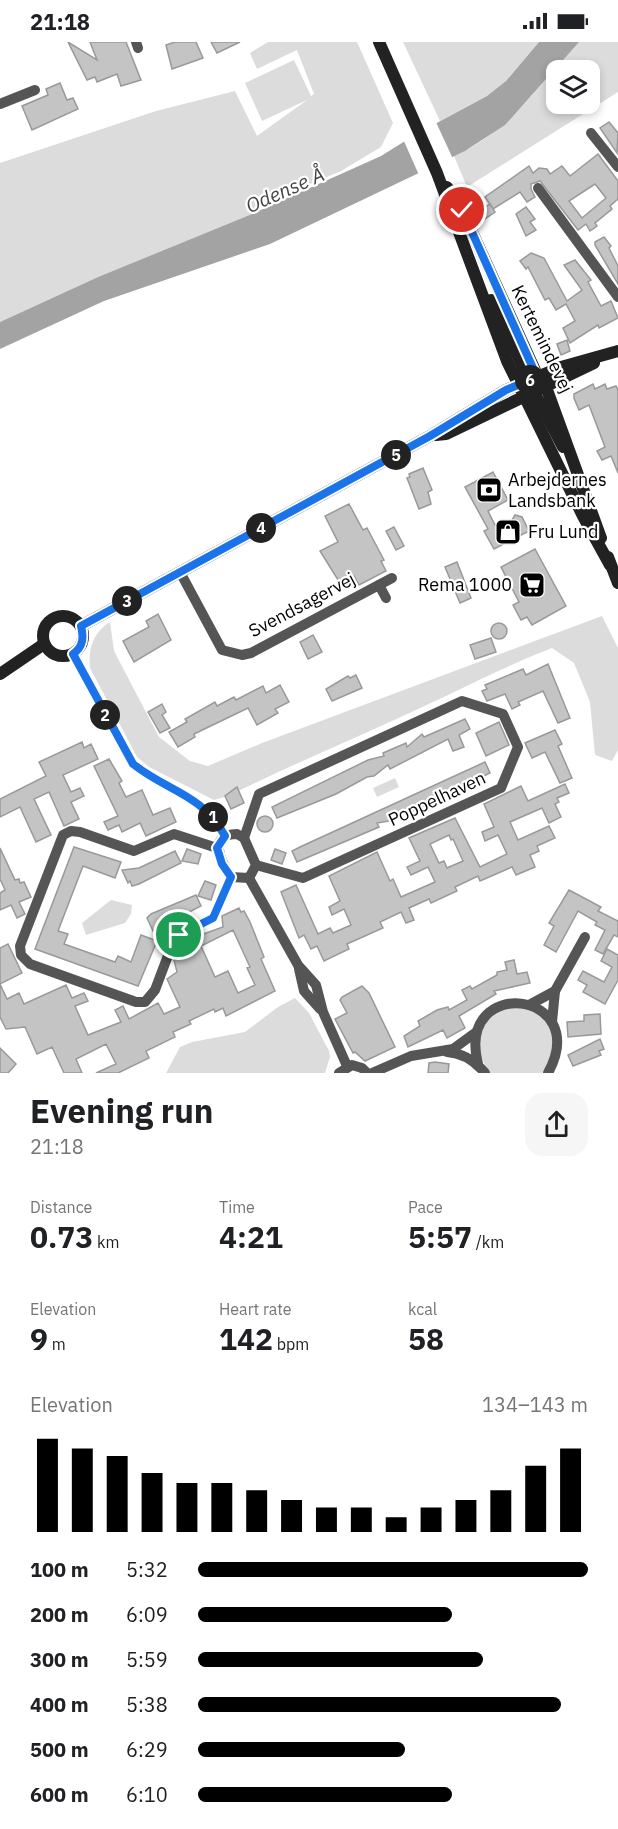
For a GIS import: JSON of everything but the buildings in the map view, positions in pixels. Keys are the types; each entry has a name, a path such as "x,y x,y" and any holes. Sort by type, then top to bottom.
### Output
{"main road":[{"name":"Kertemindevej","path":"379,42 436,171 507,361 532,386 585,487 610,565"},
{"name":"Kertemindevej","path":"436,171 462,210 583,516 618,583"},
{"path":"81,626 430,436 506,390 532,386 561,367 616,355"},
{"path":"68,616 81,626 84,636 82,645 73,654 59,656 44,644 44,630 52,618 68,616"},
{"path":"0,674 44,644"}],"street":[{"path":"0,104 35,90"},
{"path":"591,133 618,167"},
{"path":"537,188 618,297"},
{"name":"Svendsagervej","path":"180,572 222,650 242,655 251,653 392,578"},
{"name":"Svendsagervej","path":"379,585 386,598"},
{"path":"73,654 133,764 149,777 195,800 208,810 225,836"},
{"name":"Poppelhaven","path":"244,838 259,794 462,701 503,714 518,747 501,788 303,878 256,865"},
{"path":"217,848 174,834 135,851 80,832 71,831 63,835 20,946 21,955 30,964 135,1002 145,1002 155,990 175,937 213,918 231,877"},
{"path":"217,848 225,836 237,834 244,838 256,865 249,878"},
{"path":"217,848 222,864 231,877"},
{"path":"231,877 249,878"},
{"path":"249,878 298,965 304,991 323,1012 343,1070 357,1066 367,1073"},
{"path":"552,1022 555,991 585,937"},
{"path":"372,1073 411,1056 453,1049 475,1033 490,1012 502,1004 531,1004 555,991"},
{"path":"531,1004 552,1022 558,1039 556,1058 558,1073"},
{"path":"475,1033 474,1049 481,1068"},
{"path":"438,1051 464,1056 481,1068"},
{"path":"548,1073 556,1058"}],"shaded area":[{"path":"268,42 357,42 393,123 381,147 341,171 263,204 252,214 98,277 0,322 0,163 156,111 235,91 257,136 307,100 262,121 245,83 294,60 311,96 314,94 297,50 257,69 250,53"},
{"path":"403,42 539,42 506,81 487,96 440,121"},
{"path":"539,42 579,42 563,60 546,60 546,79 505,125 465,151 270,244 104,301 0,349 0,322 98,277 252,214 381,156 487,96 506,81"},
{"path":"577,42 618,42 618,92 600,103 600,60 562,60"},
{"path":"546,79 546,114 583,114 467,187 454,156 490,135"},
{"path":"602,616 618,648 618,750 612,761 595,755 590,702 574,663 552,648 228,796 214,800 149,767 137,757 90,668 93,642 99,631 110,622 114,651 159,737 190,761 208,766 262,743"},
{"path":"395,778 399,787 377,797 373,788"},
{"path":"111,900 132,905 131,914 125,923 86,935 82,923"},
{"path":"295,998 309,1013 329,1051 330,1057 325,1073 166,1073 180,1047 192,1042 245,1032 278,1007"},
{"path":"519,1007 541,1016 547,1022 553,1036 550,1060 542,1073 490,1073 480,1050 480,1033 483,1025 497,1012"}],"pier":[{"path":"435,120 453,159 419,175 403,139"}],"place":[{"name":"Arbejdernes Landsbank","path":"489,490"},
{"name":"Fru Lund","path":"508,532"},
{"name":"Rema 1000","path":"532,585"}],"route":[{"path":"179,935 213,918 231,877 222,864 217,848 219,841 225,836 208,810 195,800 149,777 133,764 73,654 82,645 84,636 81,626 430,436 506,390 537,377 462,210"}],"water label":[{"name":"Odense Å","path":"285,190"}]}
